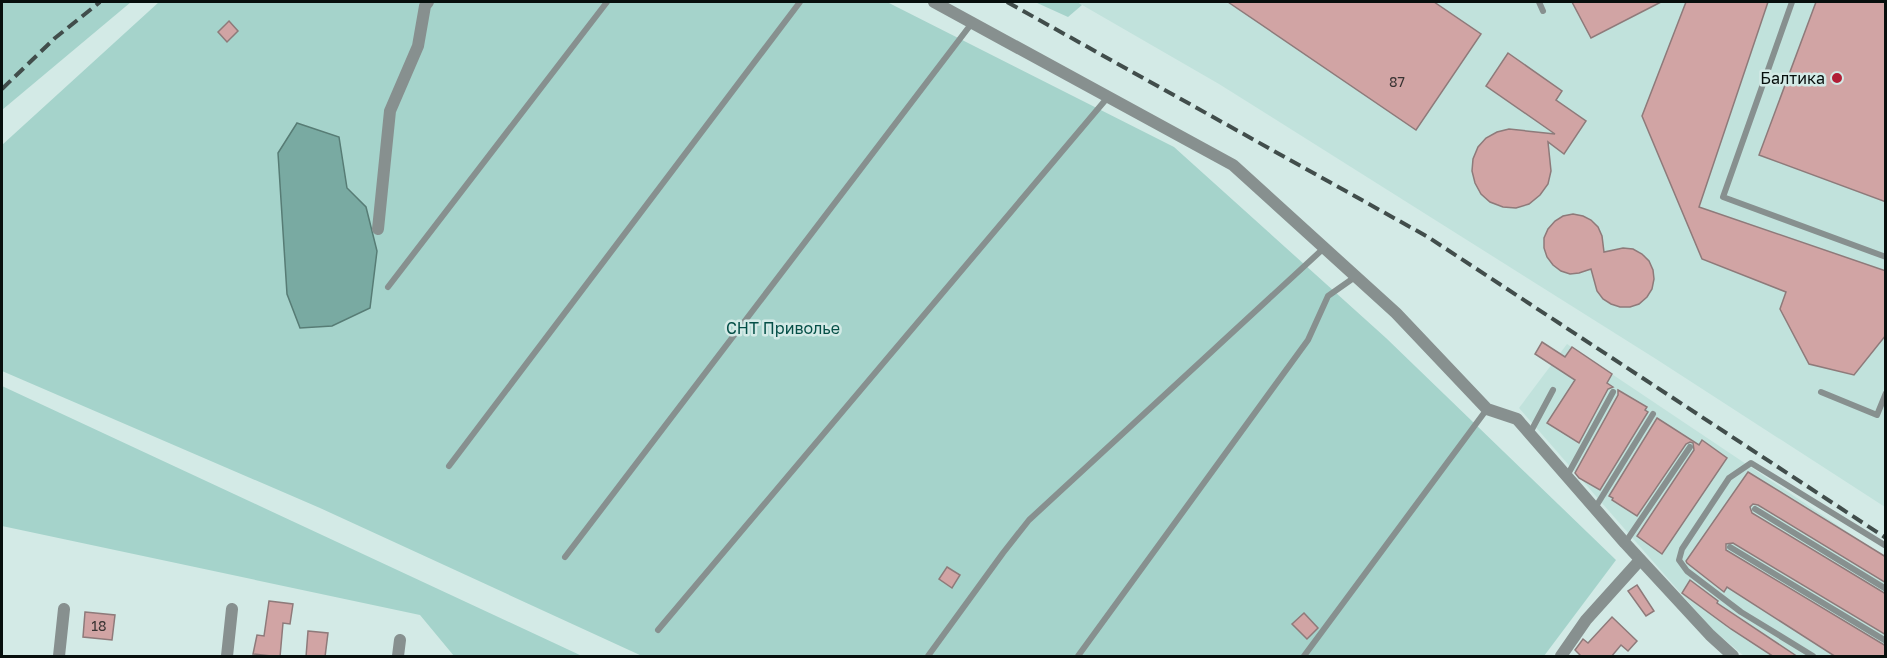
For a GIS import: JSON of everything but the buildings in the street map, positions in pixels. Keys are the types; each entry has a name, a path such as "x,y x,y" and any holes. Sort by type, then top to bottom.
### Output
{"street":[{"path":"378,229 390,111 418,46 425,6 428,2"},
{"path":"934,2 1233,165 1396,313 1487,409 1517,419 1624,543 1733,657"},
{"path":"1562,657 1586,620 1640,560"},
{"path":"59,657 64,609"},
{"path":"227,657 232,609"},
{"path":"398,657 400,640"}],"lane":[{"path":"388,287 607,2"},
{"path":"448,466 800,2"},
{"path":"1539,2 1543,11"},
{"path":"1792,2 1723,197 1886,256"},
{"path":"565,557 973,22"},
{"path":"658,630 1108,96"},
{"path":"928,657 1029,520 1324,248"},
{"path":"1078,657 1308,340 1328,296 1355,277"},
{"path":"1530,433 1553,390"},
{"path":"1567,476 1613,392"},
{"path":"1821,392 1877,415 1886,393"},
{"path":"1304,657 1487,409"},
{"path":"1595,509 1653,414"},
{"path":"1624,543 1690,447"},
{"path":"1813,657 1741,612 1687,571 1679,560 1682,549 1729,478 1751,463 1886,546"},
{"path":"1755,509 1886,589"},
{"path":"1730,547 1886,641"}],"shaded area":[{"path":"1077,2 1885,2 1885,507 1656,359 1219,84"},
{"path":"297,123 339,137 347,188 366,207 377,251 370,308 332,326 300,328 287,294 278,153"},
{"path":"1567,344 1885,557 1885,656 1744,656 1712,629 1519,408"}],"green space":[{"path":"2,2 131,2 2,110"},
{"name":"СНТ Приволье","path":"159,2 887,2 1174,147 1386,338 1616,560 1544,656 642,656 320,508 2,371 2,145"},
{"path":"1035,2 1077,2 1082,5 1068,17"},
{"path":"2,386 582,656 454,656 420,615 2,526"}],"railway":[{"path":"2,89 55,38 100,2"},
{"path":"1007,2 1428,237 1886,538"}],"place":[{"name":"Балтика","path":"1837,78"}]}
